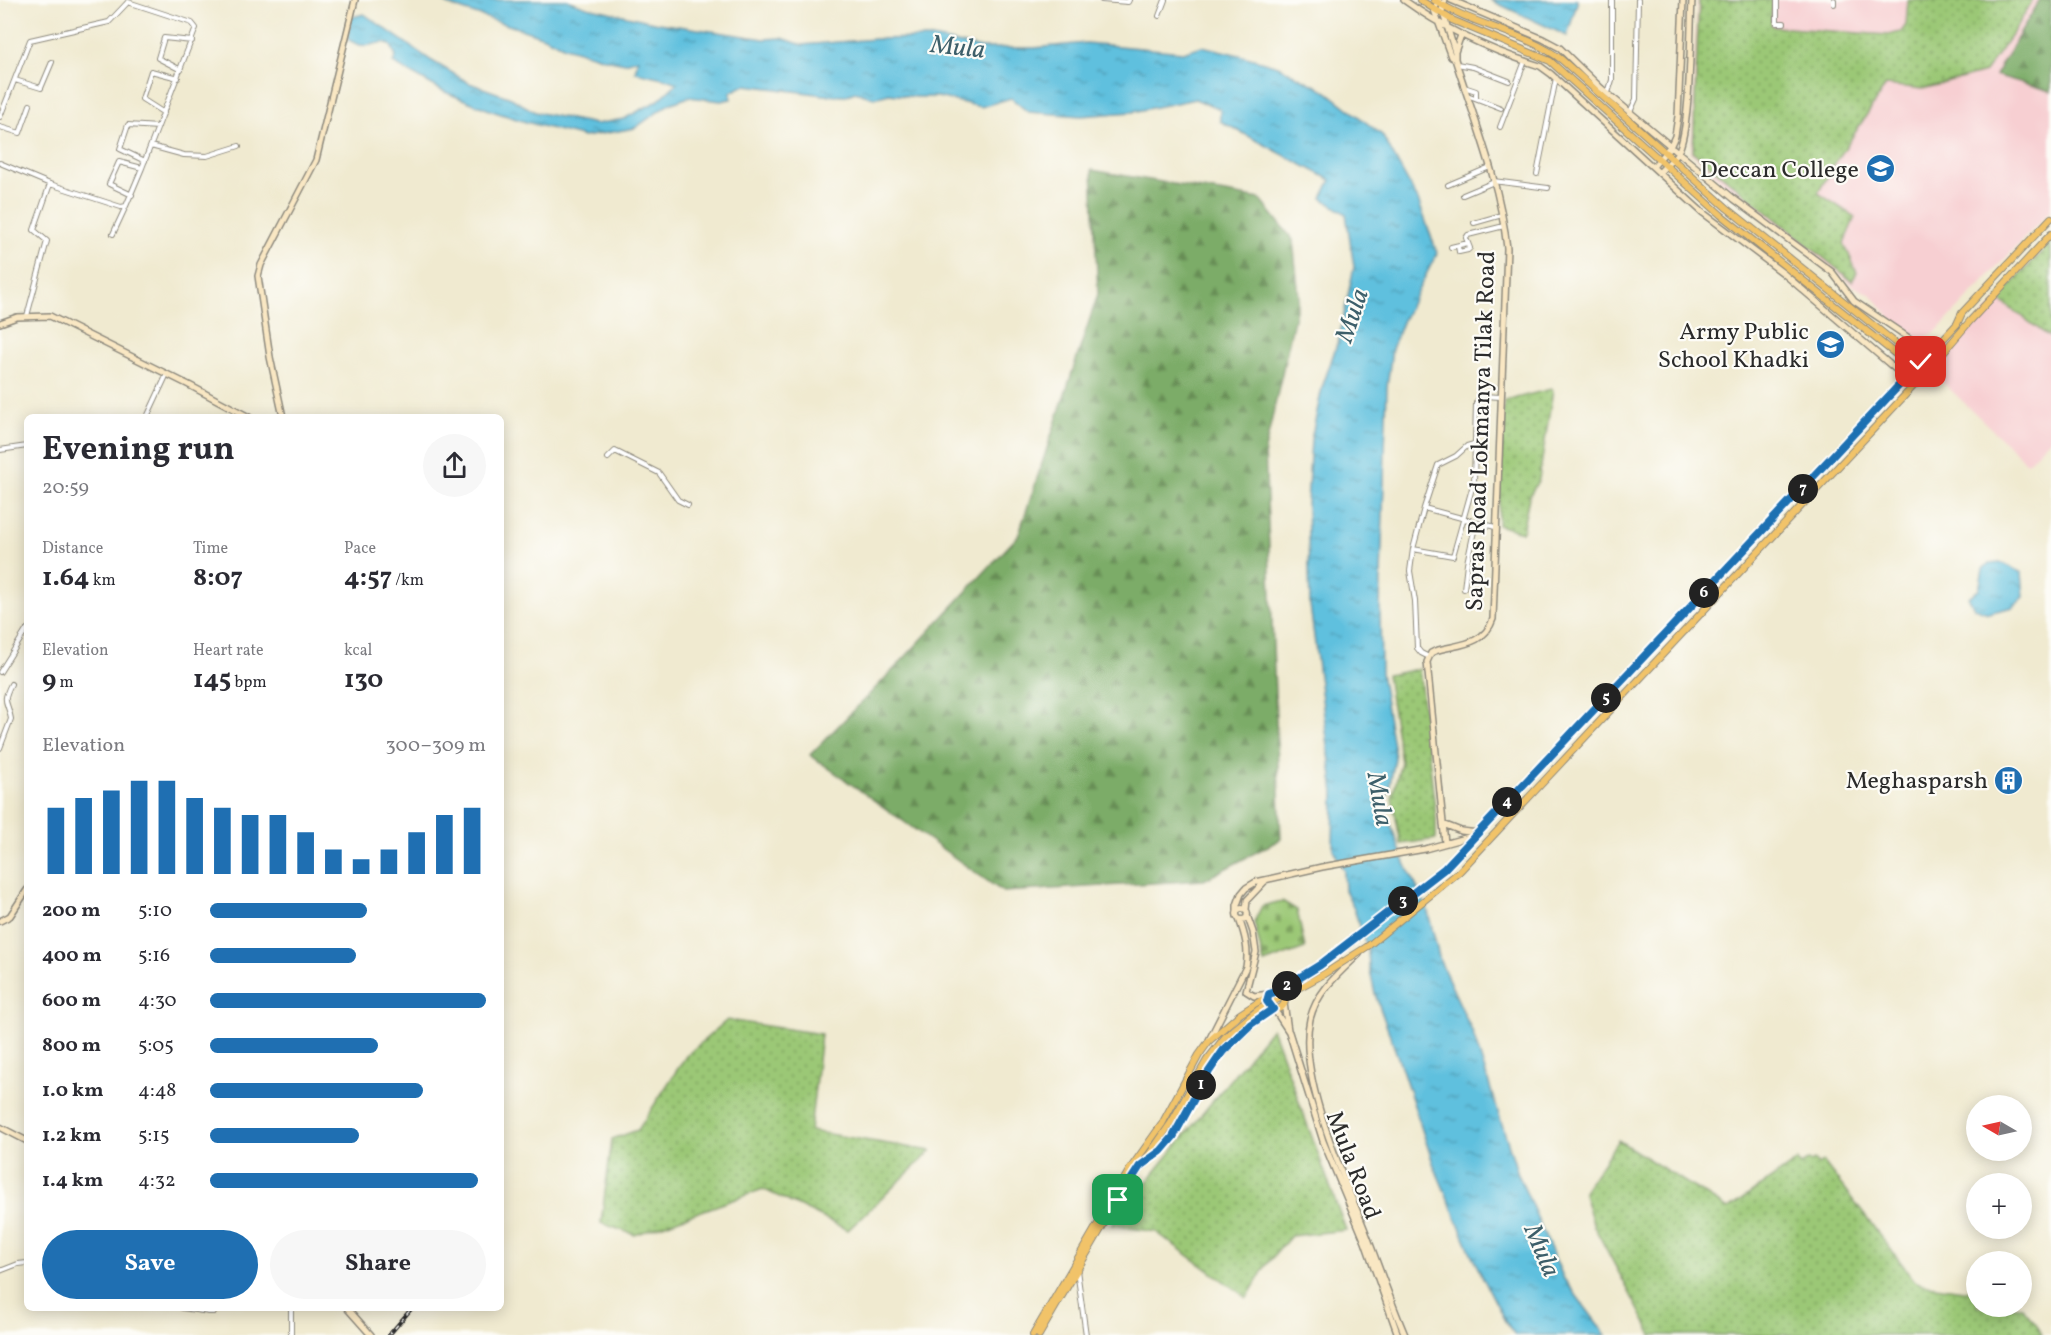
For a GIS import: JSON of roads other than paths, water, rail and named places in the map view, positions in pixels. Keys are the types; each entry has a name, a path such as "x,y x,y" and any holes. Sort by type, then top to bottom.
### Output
{"main road":[{"path":"1420,0 1444,16 1550,61 1721,215 1923,376"},
{"path":"1440,2 1466,17 1555,54 1727,208 1921,362 1928,370"},
{"path":"1039,1335 1130,1169 1162,1124 1209,1041 1240,1014 1338,952 1444,869 1907,378 1957,324 1962,313 2051,218"},
{"path":"1033,1335 1140,1166 1171,1123 1207,1060 1225,1037 1258,1010 1324,974 1368,946 1459,872 1923,376 2051,234"},
{"path":"1840,297 1845,292"},
{"path":"1140,1166 1161,1151 1173,1137 1208,1073 1223,1051 1251,1024 1273,1009 1281,1008 1284,996 1278,991"},
{"path":"1268,995 1267,1004 1273,1009"}],"street":[{"path":"282,414 270,357 258,276 261,265 316,160 355,0"},
{"path":"1102,0 1122,3 1129,0"},
{"path":"1159,16 1165,0"},
{"path":"1404,0 1448,28 1546,70 1715,223 1783,273 1914,385"},
{"path":"1451,0 1553,43 1608,93 1734,199 1832,272 1854,301 1937,360"},
{"path":"1608,93 1612,80 1612,0"},
{"path":"1630,111 1636,99 1638,0"},
{"path":"1653,167 1671,145 1678,116 1683,0"},
{"path":"1659,173 1678,151 1683,138 1692,0"},
{"path":"1777,0 1777,23 1784,24"},
{"path":"0,117 30,40 109,22 128,2 192,23 196,28 192,41 132,195 113,234"},
{"path":"1434,10 1440,2"},
{"name":"Sapras Road Lokmanya Tilak Road","path":"1429,657 1435,651 1473,642 1491,625 1494,612 1495,527 1507,248 1502,215 1490,167 1455,58 1440,2"},
{"name":"Sapras Road Lokmanya Tilak Road","path":"1434,10 1451,57 1455,58"},
{"path":"1461,34 1455,58 1509,81"},
{"path":"181,70 158,58 164,38 192,41"},
{"path":"1500,127 1524,61"},
{"path":"15,80 41,88 52,62"},
{"path":"164,113 142,99 151,71 178,78"},
{"path":"1538,174 1556,78"},
{"path":"1464,87 1476,91 1476,98"},
{"path":"1467,95 1501,108"},
{"path":"0,127 20,133 30,105"},
{"path":"145,161 120,149 128,125 158,127"},
{"path":"151,146 184,155 207,156 239,146"},
{"path":"132,195 109,184 119,162 142,168"},
{"path":"0,163 50,184 121,207 126,206"},
{"path":"1448,185 1490,167"},
{"path":"1463,195 1493,182 1548,188"},
{"path":"27,316 46,241 34,230 50,184"},
{"path":"1474,223 1502,215"},
{"path":"1451,247 1458,246 1459,252 1468,250 1470,248 1466,238 1468,235 1504,226"},
{"path":"0,323 17,316 50,316 243,414"},
{"path":"148,414 168,374"},
{"path":"1413,549 1453,556 1474,482 1474,413 1478,400 1483,396 1501,397"},
{"path":"1445,843 1427,670 1429,657 1419,651 1416,643 1415,601 1410,576 1413,549 1436,468 1467,446 1474,444"},
{"path":"0,450 24,446"},
{"path":"608,459 615,451 659,473 678,500 688,505"},
{"path":"1424,508 1495,527"},
{"path":"1464,590 1476,522"},
{"path":"0,672 24,634"},
{"path":"0,748 11,719 5,696 11,684"},
{"path":"1443,824 1477,834"},
{"path":"1460,830 1461,839"},
{"path":"1209,1041 1246,967 1246,942 1236,914 1239,900 1246,888 1267,879 1425,849 1477,834"},
{"path":"1239,919 1243,919 1246,912 1247,900 1267,879"},
{"path":"0,921 10,916 24,895"},
{"path":"1237,910 1240,908 1246,912 1253,932 1256,952 1246,991 1254,996 1268,995"},
{"path":"1332,1151 1326,1123 1312,1081 1308,1058 1311,1018 1327,986 1368,946"},
{"path":"1284,1003 1289,1032"},
{"name":"Mula Road","path":"1273,1009 1289,1032 1401,1333"},
{"path":"0,1127 24,1139"},
{"path":"0,1271 24,1263"},
{"path":"1075,1267 1086,1335"},
{"path":"291,1311 291,1335"},
{"path":"350,1311 371,1335"}],"water":[{"name":"Mula","path":"440,0 567,0 587,7 658,23 764,39 782,38 802,45 875,39 932,38 982,48 1034,48 1086,43 1183,52 1202,46 1278,66 1327,92 1382,135 1418,200 1437,253 1402,322 1392,349 1387,387 1380,608 1381,673 1395,758 1389,790 1383,804 1405,863 1427,908 1440,961 1472,1031 1518,1174 1564,1279 1606,1335 1515,1335 1505,1321 1474,1260 1434,1166 1375,994 1368,951 1353,906 1345,890 1344,871 1333,849 1334,793 1310,605 1307,504 1311,440 1322,388 1339,338 1354,267 1346,214 1322,198 1331,180 1220,121 1220,109 1195,99 1132,112 1081,116 1028,112 1011,98 981,107 938,97 889,94 874,98 855,92 845,96 825,95 745,85 731,92 731,99 721,101 689,97 669,104 635,128 584,137 492,111 445,92 393,63 396,57 389,44 383,42 364,45 347,39 352,17 364,14 432,61 469,83 511,98 535,112 596,124 624,119 659,100 677,83 635,72 638,59 625,63 605,59 565,47 544,37 448,5"},
{"path":"1490,0 1578,0 1567,36"},
{"path":"2000,562 2022,573 2024,597 2013,607 1988,613 1974,608 1968,597 1979,590 1983,569 1989,563"}],"railway":[{"path":"389,1335 409,1311"}],"place":[{"name":"Deccan College","path":"1880,169"},
{"name":"Army Public School Khadki","path":"1830,345"},
{"name":"Meghasparsh","path":"2009,780"}]}
